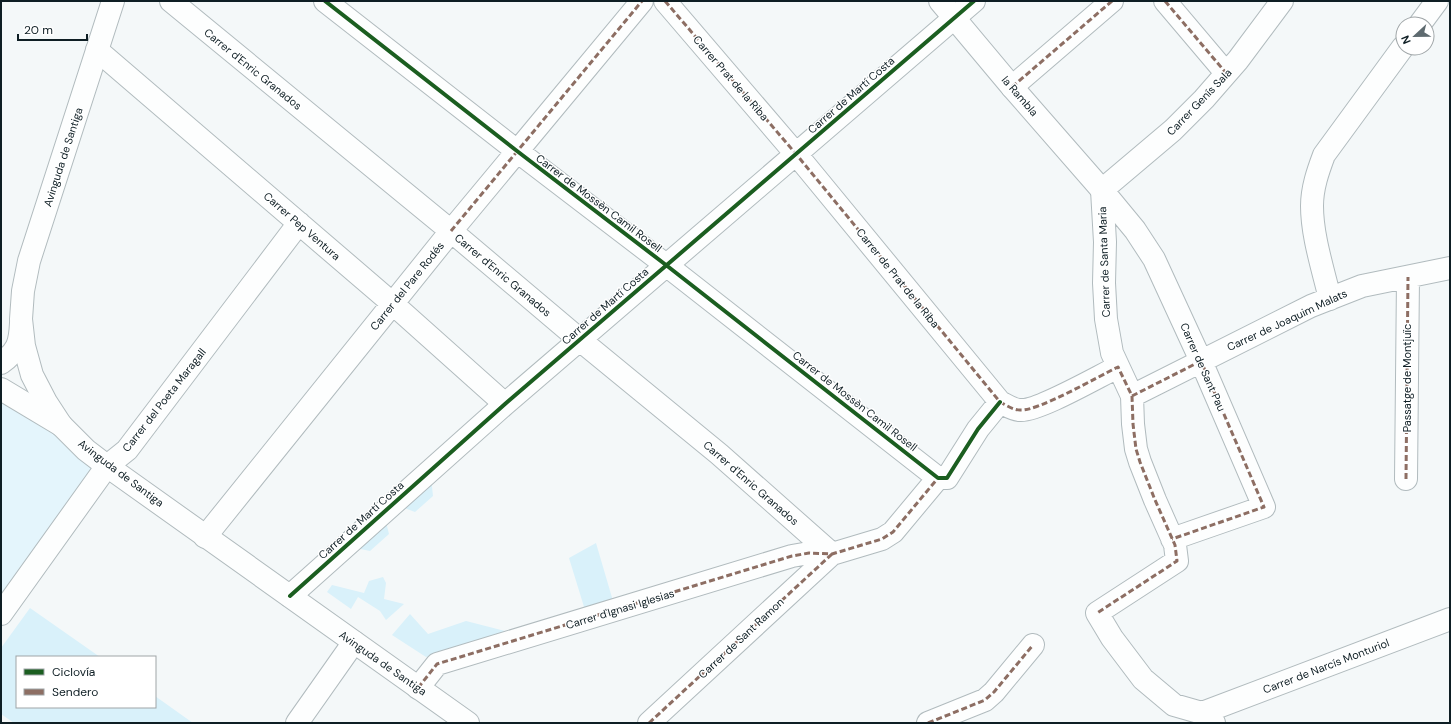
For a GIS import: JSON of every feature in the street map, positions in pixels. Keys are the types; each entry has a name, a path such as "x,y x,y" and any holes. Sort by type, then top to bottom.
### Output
{"street":[{"name":"Avinguda de Santiga","path":"113,1 29,261 22,291 21,320 24,346 32,375 46,402 62,425 86,450 205,537 468,723"},
{"name":"Carrer d'Enric Granados","path":"171,1 719,454 832,554"},
{"name":"Carrer de Mossèn Camil Rosell","path":"324,1 666,265 938,478"},
{"name":"Carrer del Pare Rodés","path":"205,537 451,231 642,1"},
{"name":"Carrer Prat de la Riba","path":"665,1 796,154"},
{"name":"la Rambla","path":"940,1 1012,87 1102,190"},
{"name":"Carrer de Martí Costa","path":"290,596 505,404 974,1"},
{"path":"1012,87 1112,1"},
{"path":"1165,1 1226,74"},
{"name":"Carrer Genís Sala","path":"1102,190 1173,130 1238,60 1282,1"},
{"path":"1426,16 1437,1"},
{"name":"Carrer Pep Ventura","path":"97,50 393,304 505,404"},
{"path":"1330,299 1313,224 1312,204 1317,175 1324,155 1396,56"},
{"name":"Carrer de Prat de la Riba","path":"796,154 1000,402"},
{"name":"Carrer de Sant Pau","path":"1102,190 1135,230 1154,259 1201,361 1264,507 1172,538"},
{"name":"Carrer de Santa Maria","path":"1102,190 1105,242 1104,282 1106,319 1112,353 1132,396 1136,449 1175,545 1177,561 1097,613 1112,638 1143,679 1174,705 1204,720"},
{"name":"Carrer del Poeta Maragall","path":"1,614 107,466 127,450 299,223"},
{"path":"1105,242 1112,235 1123,231 1135,230"},
{"name":"Carrer de Joaquim Malats","path":"1132,396 1311,306 1362,286 1450,268"},
{"name":"Passatge de Montjuïc","path":"1406,479 1408,276"},
{"path":"1,362 10,357 20,341 21,320"},
{"path":"832,554 882,539 893,532 938,478 948,478 978,429 1000,402 1021,410 1038,407 1118,367"},
{"path":"1,389 62,425"},
{"name":"Carrer d'Ignasi Iglesias","path":"418,688 437,664 792,556 809,553 832,554"},
{"name":"Carrer de Sant Ramon","path":"649,723 832,554"},
{"name":"Carrer de Narcís Monturiol","path":"1204,720 1450,619"},
{"path":"297,723 354,642"},
{"path":"931,723 985,700 994,692 1033,645"}],"shaded area":[{"path":"1,394 107,466 1,614"},
{"path":"431,477 433,496 415,512 399,506"},
{"path":"385,518 389,534 370,551 351,547"},
{"path":"596,543 613,601 585,610 569,558"},
{"path":"383,577 386,583 384,599 404,604 386,620 380,611 358,597 351,609 327,592 332,585 364,593 369,581"},
{"path":"30,608 99,656 16,656 16,708 156,708 156,697 193,723 14,723 1,714 1,648"},
{"path":"410,614 428,634 466,621 509,632 426,657 392,635"}],"marked path":[{"path":"451,231 642,1"},
{"path":"665,1 796,154 1000,402 1015,409 1028,409 1053,400 1118,367 1132,396 1136,449 1155,500 1175,545 1177,561 1097,613"},
{"path":"1012,87 1112,1"},
{"path":"1165,1 1226,73"},
{"path":"1406,479 1408,277"},
{"path":"1132,396 1201,361 1264,507 1172,539"},
{"path":"418,688 437,664 792,556 809,553 832,554 882,539 893,532 938,478"},
{"path":"649,723 832,554"},
{"path":"928,723 985,700 994,692 1033,645"}],"cycle path":[{"path":"325,1 938,478 947,478 978,429 1000,402"},
{"path":"290,596 505,404 974,1"}]}
